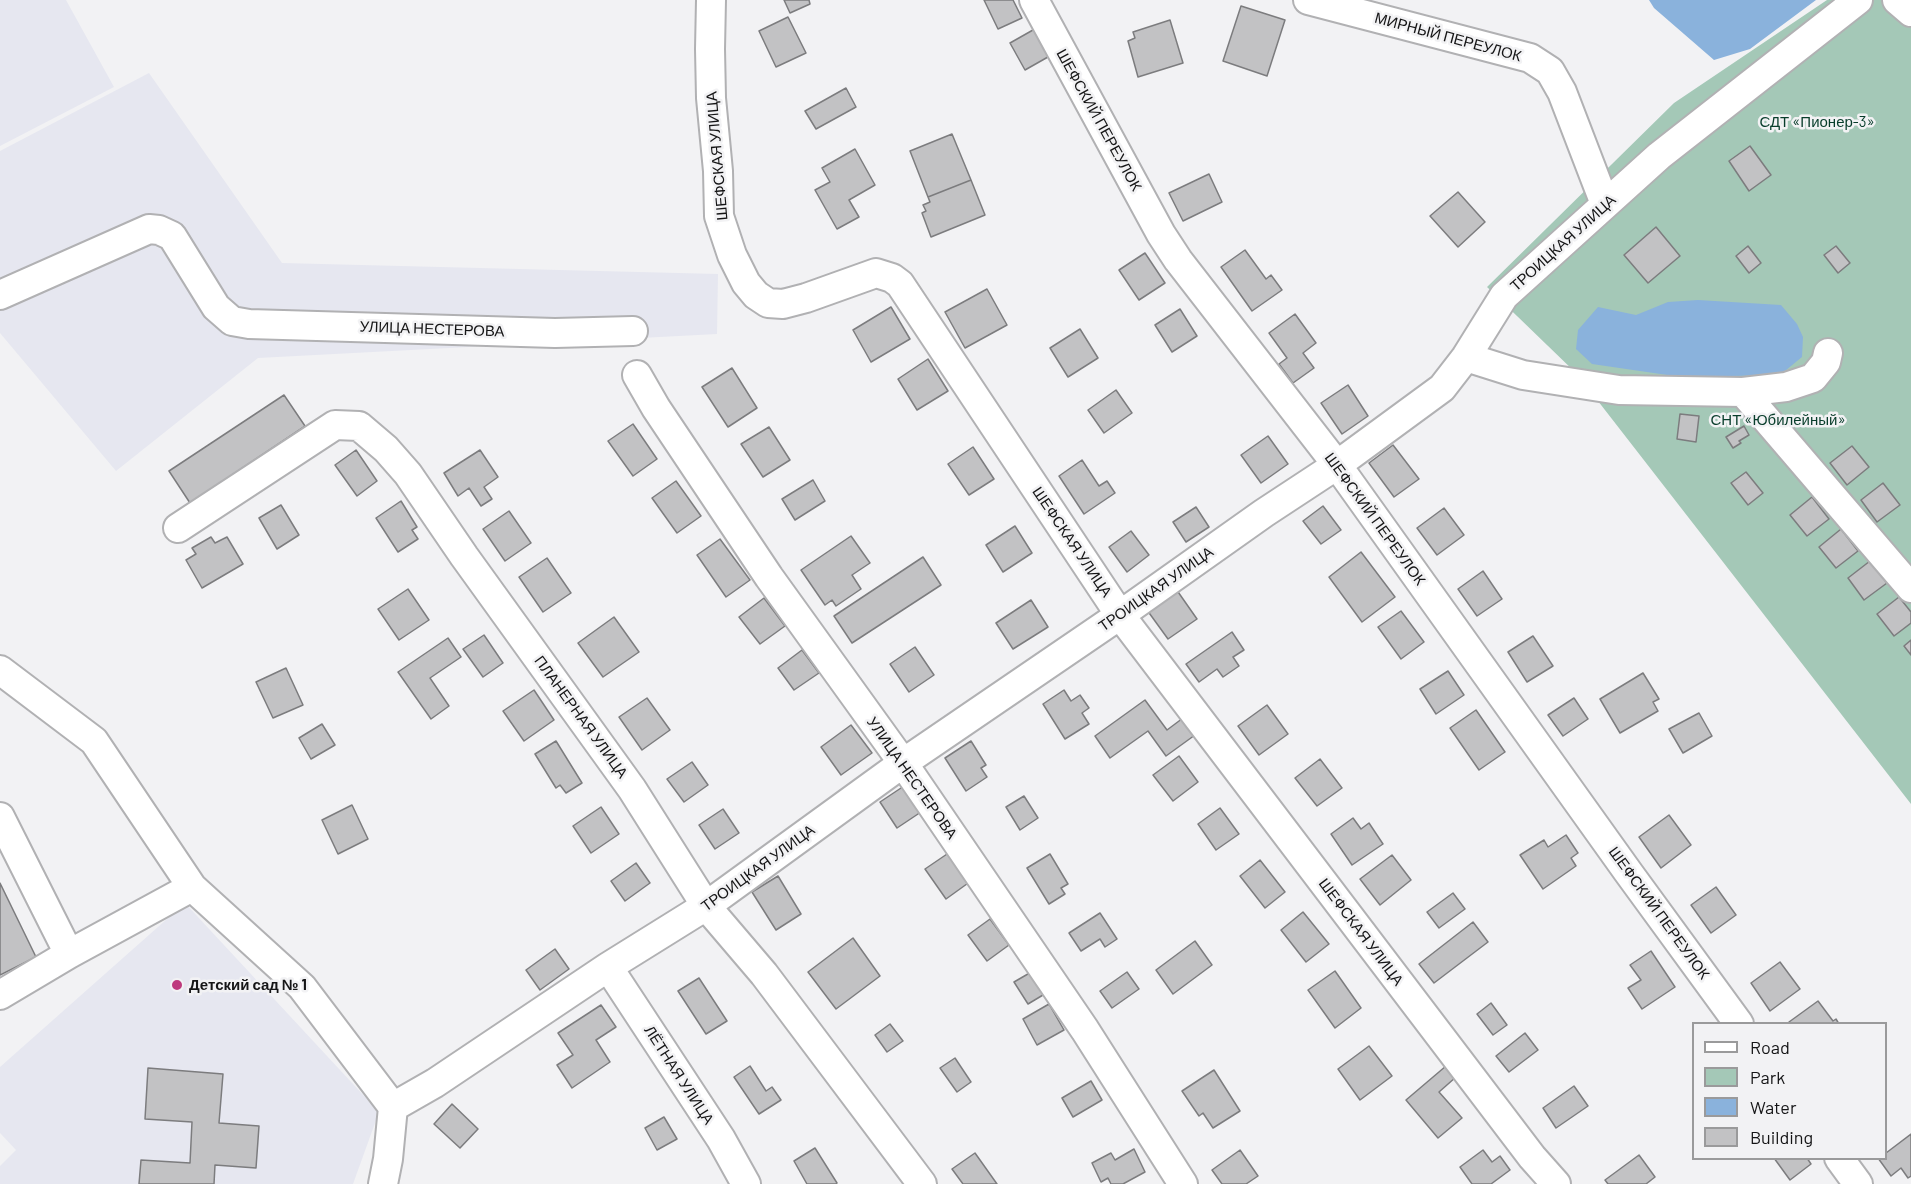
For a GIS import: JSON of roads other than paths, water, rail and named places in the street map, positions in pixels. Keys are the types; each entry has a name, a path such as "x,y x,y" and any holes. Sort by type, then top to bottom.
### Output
{"street":[{"name":"ШЕФСКАЯ УЛИЦА","path":"711,0 711,98 718,171 719,216 732,255 746,283 756,295 768,303 783,304 876,273 892,278 900,284 1120,615 1532,1157 1556,1184"},
{"name":"ШЕФСКИЙ ПЕРЕУЛОК","path":"1034,0 1168,246 1337,465 1738,1022"},
{"name":"МИРНЫЙ ПЕРЕУЛОК","path":"1308,0 1530,58 1550,71 1562,92 1605,204"},
{"name":"ТРОИЦКАЯ УЛИЦА","path":"393,1107 490,1047 706,906 903,763 1337,465 1442,388 1466,357 1504,296 1659,156 1858,0"},
{"path":"1897,0 1911,12"},
{"name":"УЛИЦА НЕСТЕРОВА","path":"0,294 149,229 159,230 172,236 216,307 232,321 261,325 555,333 633,331"},
{"path":"1466,357 1523,375 1619,390 1743,392 1786,387 1813,378 1826,362 1828,353"},
{"name":"УЛИЦА НЕСТЕРОВА","path":"637,375 656,408 769,577 903,763 1085,1030 1183,1184"},
{"path":"1743,392 1911,588"},
{"name":"ПЛАНЕРНАЯ УЛИЦА","path":"178,528 335,425 359,426 386,448 408,474 464,556 632,789 706,906 764,974 922,1184"},
{"path":"0,670 94,741 192,888 302,987 393,1107 383,1184"},
{"path":"0,817 69,954"},
{"path":"0,995 69,954 192,888"},
{"name":"ЛЁТНАЯ УЛИЦА","path":"609,968 721,1139 746,1184"},
{"path":"1840,1160 1858,1184"}],"water":[{"path":"1649,0 1816,0 1750,49 1714,60 1654,8"},
{"path":"1698,300 1781,305 1797,324 1803,337 1802,357 1780,375 1681,377 1592,364 1576,349 1578,330 1598,307 1636,315 1668,302"}],"place":[{"name":"Детский сад № 1","path":"177,985"}],"park label":[{"name":"СДТ «Пионер-3»","path":"1817,122"},
{"name":"СНТ «Юбилейный»","path":"1778,420"}]}
